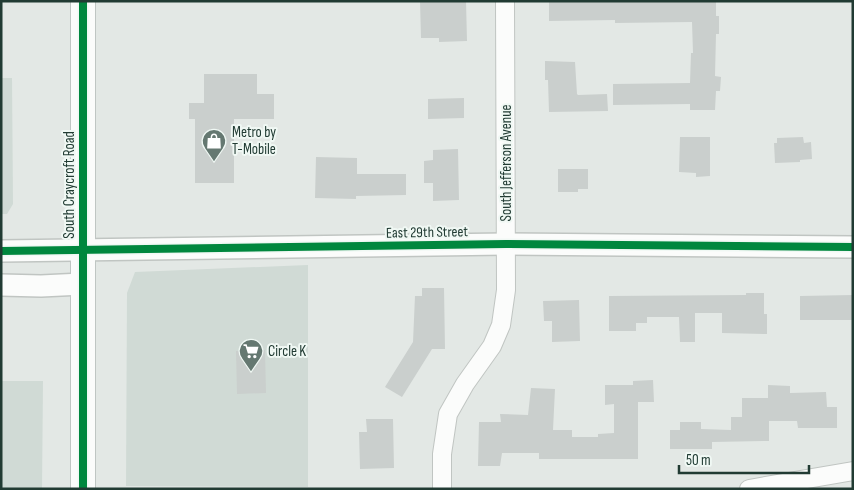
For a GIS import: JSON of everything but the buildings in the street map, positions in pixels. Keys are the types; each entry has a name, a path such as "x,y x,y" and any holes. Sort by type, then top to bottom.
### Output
{"main road":[{"name":"South Craycroft Road","path":"83,1 83,489"}],"street":[{"name":"South Jefferson Avenue","path":"442,489 442,454 448,414 465,384 492,346 501,325 507,287 505,1"},
{"name":"East 29th Street","path":"1,251 506,244 853,247"},
{"path":"1,285 82,284"},
{"path":"749,489 853,471"}],"shaded area":[{"path":"1,78 12,78 13,204 7,214 1,214"},
{"path":"308,265 308,487 126,486 127,293 135,272"},
{"path":"1,381 43,381 42,489 1,489"}],"cycle path":[{"path":"83,1 83,489"},
{"path":"1,251 506,244 853,247"}],"place":[{"name":"Metro by T-Mobile","path":"214,162"},
{"name":"Circle K","path":"251,372"}]}
